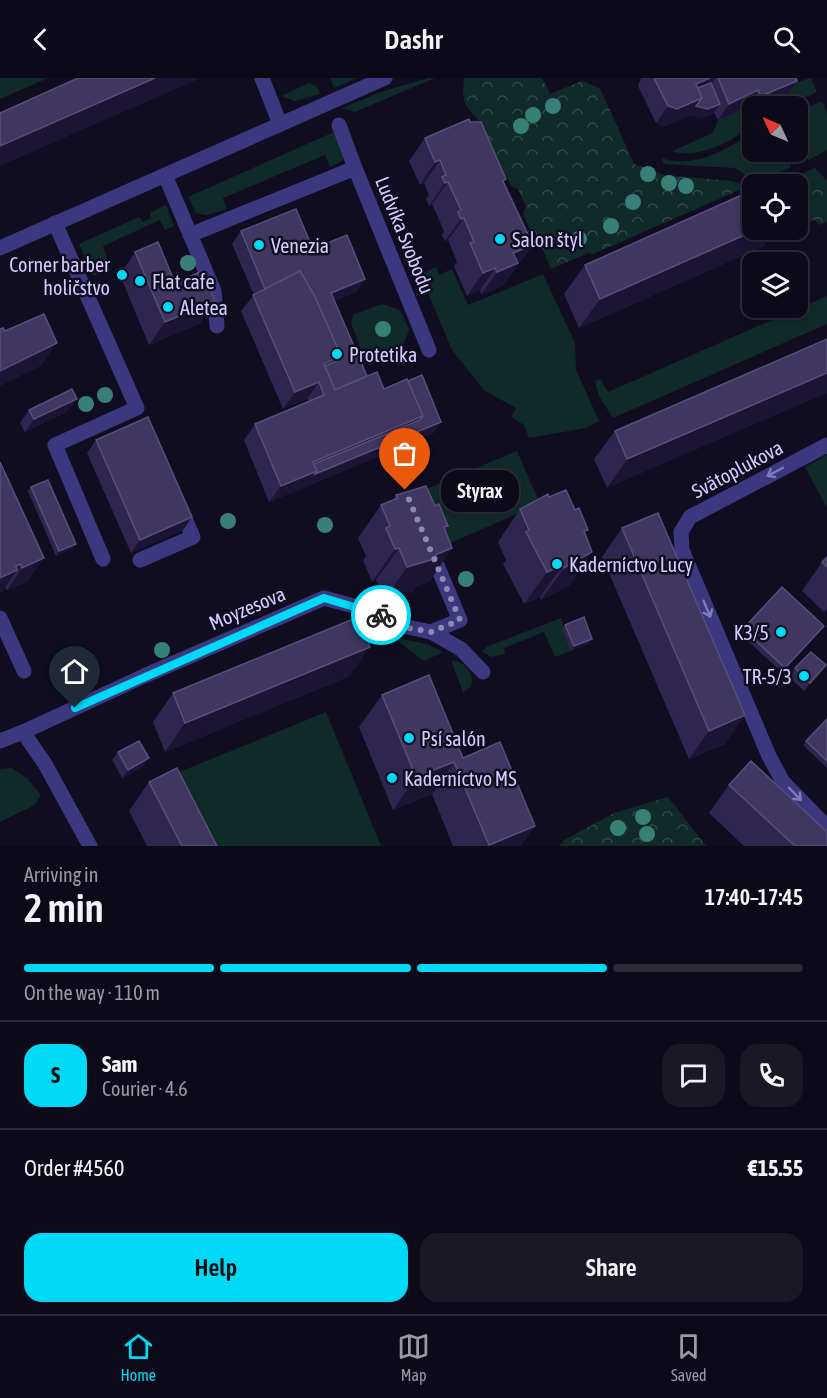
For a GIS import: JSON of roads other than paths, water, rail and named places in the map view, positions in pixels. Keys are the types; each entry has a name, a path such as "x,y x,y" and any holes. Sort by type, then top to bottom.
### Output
{"street":[{"path":"262,78 280,124"},
{"path":"0,248 385,78"},
{"path":"339,125 355,168"},
{"name":"Ludvíka Svobodu","path":"190,235 355,168 429,350"},
{"path":"165,175 214,291 217,326"},
{"path":"55,223 139,413 55,445 103,559"},
{"name":"Svätoplukova","path":"827,445 690,517 681,532 682,550 769,756 783,782 827,827"},
{"path":"140,560 193,537 174,494"},
{"path":"424,533 460,620 431,632"},
{"name":"Moyzesova","path":"0,741 324,598 376,612 398,626 431,632 461,649 483,672"},
{"path":"0,618 24,671"},
{"path":"23,732 45,764 90,846"}],"place":[{"name":"Salon štyl","path":"500,239"},
{"name":"Venezia","path":"259,245"},
{"name":"Corner barber holičstvo","path":"122,275"},
{"name":"Flat cafe","path":"140,281"},
{"name":"Aletea","path":"168,307"},
{"name":"Protetika","path":"337,354"},
{"name":"Styrax","path":"405,490"},
{"name":"Kaderníctvo Lucy","path":"557,564"},
{"name":"K3/5","path":"781,632"},
{"name":"TR-5/3","path":"804,676"},
{"name":"Psí salón","path":"409,738"},
{"name":"Kaderníctvo MS","path":"392,778"}]}
